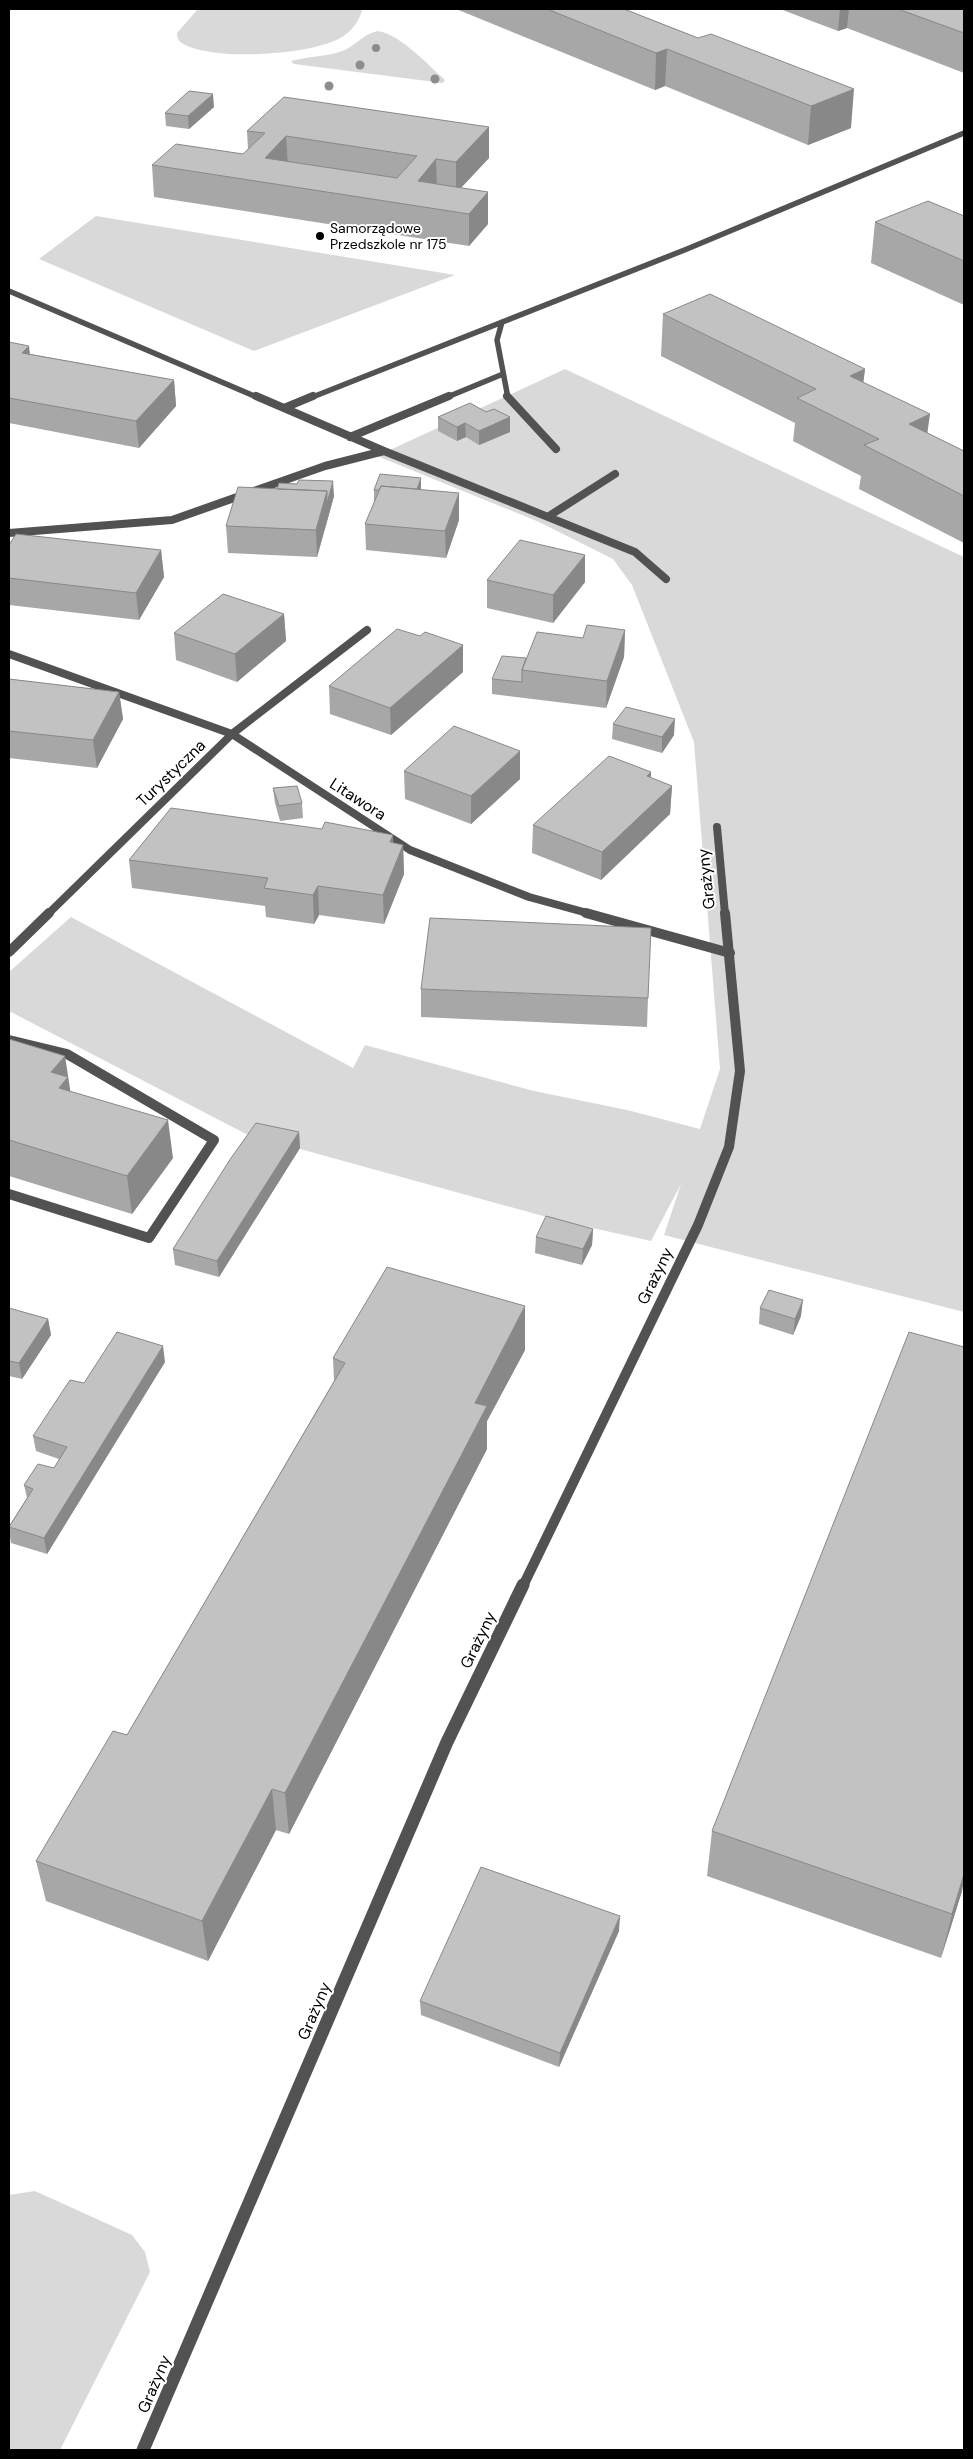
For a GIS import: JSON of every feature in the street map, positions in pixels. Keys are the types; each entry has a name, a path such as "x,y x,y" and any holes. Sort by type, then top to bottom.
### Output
{"street":[{"path":"284,408 687,249 964,133"},
{"path":"9,291 350,437 634,552 666,579"},
{"path":"502,322 497,340 507,397 556,448"},
{"path":"350,437 503,374"},
{"path":"9,532 172,520 325,466 384,451"},
{"path":"549,516 615,474"},
{"name":"Turystyczna","path":"9,952 232,734 367,630"},
{"name":"Litawora","path":"9,654 232,734 410,850 529,897 730,953"},
{"name":"Grażyny","path":"143,2450 447,1742 711,1196 729,1148 740,1071 717,827"},
{"path":"9,1040 67,1054 214,1140 149,1238 9,1194"}],"shaded area":[{"path":"198,9 362,10 357,22 349,32 328,43 286,52 238,54 215,53 196,49 180,41 177,33"},
{"path":"378,31 396,38 405,44 445,80 443,83 294,64 291,61 345,50 369,34"},
{"path":"96,216 455,275 254,351 39,259"},
{"path":"565,369 964,557 964,1312 664,1235 681,1184 651,1241 561,1221 246,1134 9,1011 9,972 71,917 353,1068 365,1045 534,1091 627,1110 700,1129 720,1069 694,742 632,585 613,559 539,522 377,456"},
{"path":"35,2191 132,2235 145,2252 150,2272 60,2450 9,2450 9,2195"}],"building":[{"path":"547,9 624,9 698,38 711,34 854,89 811,106 667,49 656,53"},
{"path":"898,9 964,9 964,33"},
{"path":"189,91 213,94 188,116 165,113"},
{"path":"284,97 489,127 456,162 436,159 418,181 488,192 469,214 152,165 176,144 243,154 265,133 247,131","holes":["286,136 417,156 397,178 265,158"]},
{"path":"928,201 964,216 964,261 875,222"},
{"path":"710,294 865,369 850,376 930,414 909,424 964,451 964,496 864,445 879,439 797,398 816,389 663,314"},
{"path":"9,342 29,346 22,353 174,380 136,421 9,398"},
{"path":"470,403 486,412 494,409 510,417 479,431 465,423 457,427 438,417"},
{"path":"380,474 421,478 417,489 381,486 379,490 374,490"},
{"path":"299,480 333,481 327,503 327,491 277,489 279,483 297,484"},
{"path":"381,486 459,493 445,531 365,524"},
{"path":"238,487 327,491 316,530 226,526"},
{"path":"16,534 161,550 136,593 9,578 9,545"},
{"path":"520,540 585,555 553,595 487,580"},
{"path":"223,594 284,614 235,654 174,633"},
{"path":"587,625 625,630 607,681 522,670 537,632 583,638"},
{"path":"397,629 420,636 425,632 463,645 390,708 329,686"},
{"path":"502,656 526,658 522,670 522,682 492,679"},
{"path":"9,679 119,692 93,740 9,731"},
{"path":"626,707 675,719 662,737 613,724"},
{"path":"454,726 520,751 471,796 404,771"},
{"path":"609,756 651,772 647,776 672,786 602,852 533,825"},
{"path":"297,786 302,803 279,806 273,788"},
{"path":"171,808 322,829 325,822 393,835 390,842 403,845 383,895 318,886 313,895 264,888 268,878 129,860"},
{"path":"430,918 651,928 648,998 421,989"},
{"path":"9,1039 65,1056 51,1072 68,1077 59,1088 168,1120 127,1176 9,1140"},
{"path":"256,1123 299,1132 217,1261 173,1249 231,1158"},
{"path":"546,1216 593,1229 583,1249 536,1237"},
{"path":"387,1267 525,1306 475,1403 487,1406 285,1793 272,1789 202,1921 36,1861 113,1731 127,1735 345,1363 333,1358"},
{"path":"769,1290 803,1300 795,1319 760,1308"},
{"path":"9,1308 48,1319 19,1363 9,1361"},
{"path":"117,1332 163,1346 44,1538 9,1527 33,1489 24,1485 38,1464 54,1468 67,1447 33,1436 70,1380 84,1383"},
{"path":"909,1332 964,1347 964,1874 952,1914 712,1831"},
{"path":"481,1867 620,1916 560,2053 420,2001"}],"place":[{"name":"Samorządowe Przedszkole nr 175","path":"320,236"}]}
